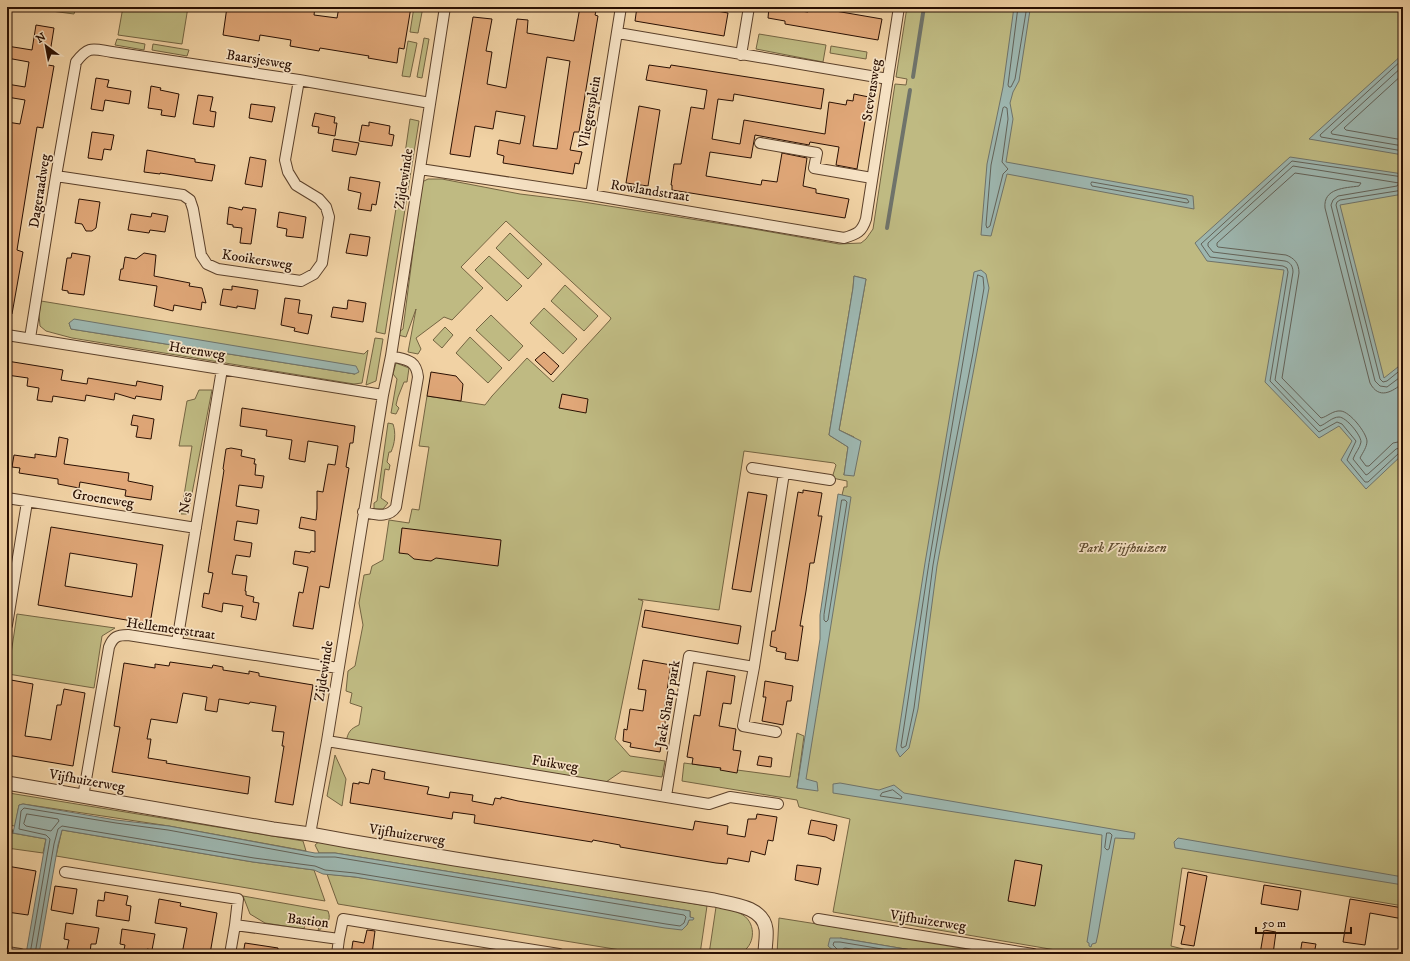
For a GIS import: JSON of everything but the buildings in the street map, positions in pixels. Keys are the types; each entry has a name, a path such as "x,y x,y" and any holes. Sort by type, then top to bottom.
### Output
{"street":[{"name":"Zijdewinde","path":"310,834 327,741 382,395 391,356 445,7"},
{"name":"Vliegersplein","path":"590,195 618,33 621,7"},
{"path":"741,55 749,7"},
{"name":"Stevensweg","path":"866,219 900,7"},
{"path":"618,33 888,79"},
{"name":"Baarsjesweg","path":"84,52 92,49 299,80 430,103"},
{"name":"Dageraadweg","path":"30,338 76,62 84,52"},
{"name":"Kooikersweg","path":"56,176 183,195 190,200 201,255 207,264 218,270 301,281 314,274 322,263 329,217 326,207 319,199 296,185 288,172 285,160 299,80"},
{"path":"760,143 816,153 814,168 872,178"},
{"name":"Rowlandstraat","path":"420,169 590,195 844,238 856,235 863,228 866,219"},
{"name":"Herenweg","path":"7,335 382,395"},
{"path":"363,512 387,515 393,512 396,507 418,377 417,368 412,361 391,356"},
{"name":"Nes","path":"177,642 222,369"},
{"path":"752,468 830,480"},
{"path":"776,732 743,726 754,666 784,473"},
{"name":"Groeneweg","path":"7,498 196,528"},
{"path":"7,625 27,502"},
{"name":"Hellemeerstraat","path":"83,796 109,647 113,639 119,636 128,635 338,668"},
{"name":"Jack Sharp park","path":"666,796 689,656 754,666"},
{"name":"Fuikweg","path":"327,741 709,804 730,797 778,804"},
{"name":"Vijfhuizerweg","path":"7,783 273,829 310,834 348,842 714,900 750,908 756,912 766,929 764,954"},
{"path":"65,872 238,899 230,954"},
{"name":"Bastion","path":"235,926 339,939 343,919 517,950 559,954"},
{"name":"Vijfhuizerweg","path":"818,919 1033,954"},
{"path":"337,954 339,939"},
{"path":"7,952 20,954"}],"green space":[{"path":"21,7 76,7 74,14"},
{"path":"123,7 188,7 182,44 118,35"},
{"path":"414,7 423,7 418,33 410,32"},
{"name":"Park Vijfhuizen","path":"907,7 1403,7 1403,906 1182,868 1171,946 1195,952 1195,954 1079,954 833,912 850,819 799,807 797,800 682,781 684,763 790,777 797,733 804,736 797,788 845,496 842,495 844,487 847,487 847,481 832,478 836,465 834,463 744,451 719,610 638,599 643,601 615,739 630,756 665,761 662,777 622,771 606,782 602,783 346,742 350,731 359,725 362,707 350,703 352,693 346,691 348,671 355,666 363,625 359,603 364,575 370,574 372,566 383,560 389,520 409,523 412,509 419,510 429,447 419,446 427,396 485,405 527,358 553,382 611,318 506,221 461,267 483,288 452,320 444,317 416,338 421,349 418,354 408,352 416,309 406,337 398,335 403,329 422,182 428,179 442,179 520,194 577,201 839,244 861,243 873,229 895,84 906,85 907,79 896,77","holes":["854,276 866,279 839,430 854,437 844,475 848,447 829,435"]},
{"path":"759,34 826,45 823,62 756,49"},
{"path":"424,38 429,39 422,78 417,77"},
{"path":"117,39 145,44 144,50 115,45"},
{"path":"408,41 417,43 410,77 402,76"},
{"path":"153,44 189,50 187,56 152,50"},
{"path":"831,46 867,52 866,59 830,53"},
{"path":"410,119 419,121 408,190 400,188"},
{"path":"398,196 407,197 385,334 376,332"},
{"path":"510,233 542,264 528,279 496,248"},
{"path":"489,256 522,286 507,301 475,270"},
{"path":"565,285 598,316 584,331 551,301"},
{"path":"41,301 364,354 368,350 362,383 354,384 72,338 46,331 40,326 39,315","holes":["69,323 355,374 71,329"]},
{"path":"544,308 577,339 563,354 530,323"},
{"path":"491,315 523,346 509,361 476,330"},
{"path":"445,327 453,335 442,348 433,340"},
{"path":"470,337 502,368 488,383 456,353"},
{"path":"375,338 383,339 376,381 366,385"},
{"path":"396,363 409,368 407,382 404,382 398,397 396,405 399,408 396,414 391,413 397,379 393,374"},
{"path":"199,390 212,390 188,514 181,514 192,446 179,446 187,401 195,399"},
{"path":"388,423 393,424 395,438 391,452 389,452 387,462 390,465 389,470 385,469 381,498 388,503 383,509 374,509 374,503 377,501"},
{"path":"17,614 115,628 102,636 94,688 8,674"},
{"path":"335,755 346,779 342,806 327,796"},
{"path":"9,793 303,841 306,851 169,826 23,804 19,805 15,826 7,825"},
{"path":"7,829 13,830 12,833 46,839 43,853 7,848"},
{"path":"62,830 253,862 314,870 325,901 56,856"},
{"path":"321,840 707,906 700,954 645,954 338,904 327,874 687,925 689,920 693,918 690,917 690,911 335,853 319,853 315,845"},
{"path":"243,896 328,911 329,920 326,925 318,931 319,926 305,924 304,929 265,923 250,914"},
{"path":"716,907 740,913 748,919 751,924 751,941 749,946 740,953 729,955 709,954"},
{"path":"779,918 1006,954 935,954 840,938 835,952 844,954 777,954"}],"water":[{"path":"1014,7 1027,7 1030,10 1019,81 1013,92 1010,103 1013,119 1006,162 1193,196 1194,209 1007,174 991,236 981,235 987,164 1003,87"},
{"path":"1403,54 1403,155 1309,139"},
{"path":"1290,157 1403,174 1403,194 1340,205 1384,378 1403,363 1403,454 1366,489 1341,460 1352,441 1339,426 1319,438 1265,382 1284,270 1207,261 1195,243"},
{"path":"981,270 986,274 989,288 937,566 918,709 909,748 900,757 896,750 925,563 974,272"},
{"path":"854,276 866,279 839,430 861,441 854,476 844,475 848,447 829,435"},
{"path":"74,319 356,366 359,372 355,374 71,329 69,323"},
{"path":"838,494 851,497 806,779 817,782 818,791 797,788 820,639 820,615"},
{"path":"840,783 879,790 894,785 904,793 1135,833 1134,839 1115,838 1096,943 1092,944 1091,947 1087,942 1101,854 1102,835 833,793 833,784"},
{"path":"23,804 116,820 169,826 315,853 335,853 690,911 690,917 694,918 693,920 689,920 687,925 682,930 665,928 355,877 323,874 314,870 253,862 62,830 39,954 26,954 46,839 13,833 19,805"},
{"path":"1178,838 1403,877 1403,885 1175,848 1174,842"},
{"path":"830,938 840,938 935,954 844,954 835,952 828,946"}],"waterway":[{"path":"913,77 924,7"},
{"path":"887,228 910,90"}]}
